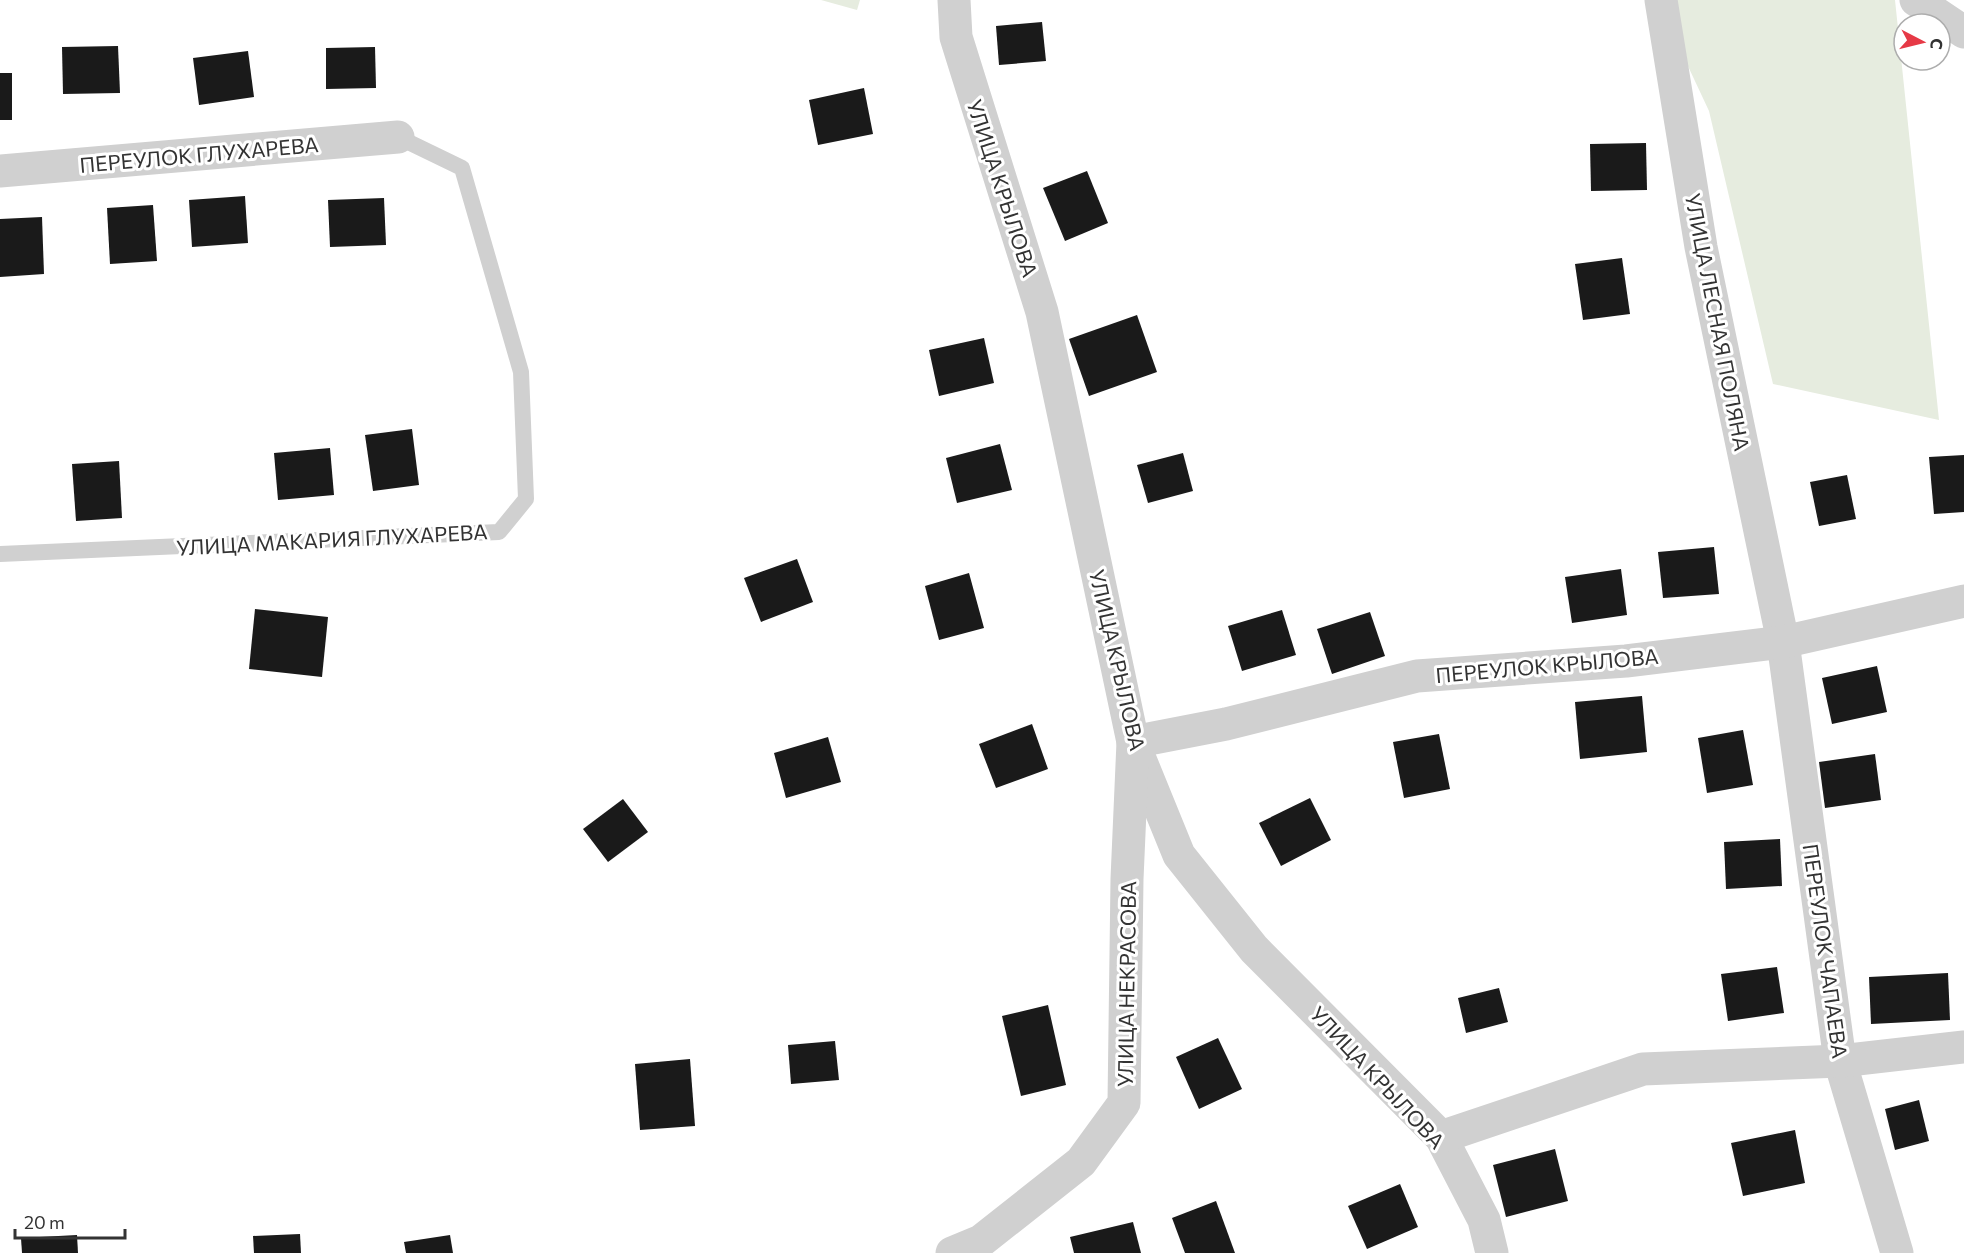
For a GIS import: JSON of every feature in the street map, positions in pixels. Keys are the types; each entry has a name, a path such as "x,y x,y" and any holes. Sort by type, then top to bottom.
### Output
{"street":[{"name":"УЛИЦА КРЫЛОВА","path":"954,0 956,37 1042,312 1133,742 1179,855 1254,949 1441,1137 1484,1220 1492,1253"},
{"name":"УЛИЦА ЛЕСНАЯ ПОЛЯНА","path":"1661,0 1701,247 1782,642"},
{"path":"1916,0 1964,32"},
{"name":"ПЕРЕУЛОК ГЛУХАРЕВА","path":"0,171 398,137"},
{"name":"ПЕРЕУЛОК КРЫЛОВА","path":"1133,742 1226,724 1417,676 1626,661 1782,642 1964,601"},
{"name":"ПЕРЕУЛОК ЧАПАЕВА","path":"1782,642 1840,1060 1898,1253"},
{"name":"УЛИЦА НЕКРАСОВА","path":"952,1253 981,1241 1081,1162 1124,1103 1127,879 1133,742"},
{"path":"1441,1137 1643,1070 1840,1060 1964,1047"}],"lane":[{"name":"УЛИЦА МАКАРИЯ ГЛУХАРЕВА","path":"0,554 499,532 526,499 521,372 462,168 398,137"}],"shaded area":[{"path":"821,0 860,0 857,10"},
{"path":"1657,0 1895,0 1896,12 1892,12 1892,72 1903,72 1939,420 1773,384 1709,111"}],"building":[{"path":"1042,22 1046,61 999,65 996,26"},
{"path":"118,46 120,93 63,94 62,47"},
{"path":"375,47 376,88 326,89 326,48"},
{"path":"248,51 254,97 199,105 193,58"},
{"path":"0,73 12,73 12,120 0,120"},
{"path":"864,88 873,134 818,145 809,100"},
{"path":"1646,143 1647,190 1591,191 1590,144"},
{"path":"1087,171 1108,223 1065,241 1043,188"},
{"path":"245,196 248,243 192,247 189,200"},
{"path":"384,198 386,245 330,247 328,200"},
{"path":"153,205 157,261 110,264 107,208"},
{"path":"42,217 44,274 0,277 0,219"},
{"path":"1622,258 1630,314 1583,320 1575,264"},
{"path":"1137,315 1157,372 1089,396 1069,339"},
{"path":"984,338 994,383 939,396 929,350"},
{"path":"412,429 419,485 373,491 365,435"},
{"path":"1000,444 1012,490 957,503 946,458"},
{"path":"330,448 334,495 278,500 274,453"},
{"path":"1183,453 1193,491 1148,503 1137,465"},
{"path":"1964,455 1964,512 1934,514 1929,457"},
{"path":"119,461 122,518 76,521 72,464"},
{"path":"1847,475 1856,519 1819,526 1810,482"},
{"path":"1714,547 1719,594 1663,598 1658,552"},
{"path":"797,559 813,602 761,622 744,578"},
{"path":"1621,569 1627,615 1572,623 1565,577"},
{"path":"969,573 984,628 939,640 925,586"},
{"path":"255,609 328,617 322,677 249,669"},
{"path":"1282,610 1296,655 1242,671 1228,626"},
{"path":"1370,612 1385,656 1332,674 1317,629"},
{"path":"1877,666 1887,712 1832,724 1822,678"},
{"path":"1642,696 1647,752 1580,759 1575,702"},
{"path":"1032,724 1048,769 996,788 979,744"},
{"path":"1743,730 1753,785 1707,793 1698,738"},
{"path":"1439,734 1450,789 1404,798 1393,742"},
{"path":"828,737 841,782 786,798 774,753"},
{"path":"1875,754 1881,800 1825,808 1819,762"},
{"path":"1310,798 1331,840 1281,866 1259,823"},
{"path":"623,799 648,832 608,862 583,829"},
{"path":"1780,839 1782,886 1726,889 1724,842"},
{"path":"1777,967 1784,1013 1728,1021 1721,974"},
{"path":"1948,973 1950,1020 1871,1024 1869,977"},
{"path":"1499,988 1508,1022 1466,1033 1458,998"},
{"path":"1048,1005 1066,1085 1021,1096 1002,1016"},
{"path":"1218,1038 1242,1089 1199,1109 1176,1057"},
{"path":"835,1041 839,1080 791,1084 788,1045"},
{"path":"690,1059 695,1126 640,1130 635,1064"},
{"path":"1919,1100 1929,1141 1895,1150 1885,1109"},
{"path":"1795,1130 1805,1183 1743,1196 1731,1143"},
{"path":"1555,1149 1568,1201 1506,1217 1493,1165"},
{"path":"1400,1184 1418,1227 1367,1249 1348,1206"},
{"path":"1216,1201 1235,1253 1185,1253 1172,1218"},
{"path":"1133,1222 1141,1253 1074,1253 1070,1237"},
{"path":"300,1234 301,1253 254,1253 253,1236"},
{"path":"77,1235 78,1253 22,1253 21,1238"},
{"path":"450,1235 453,1253 406,1253 404,1242"}]}
